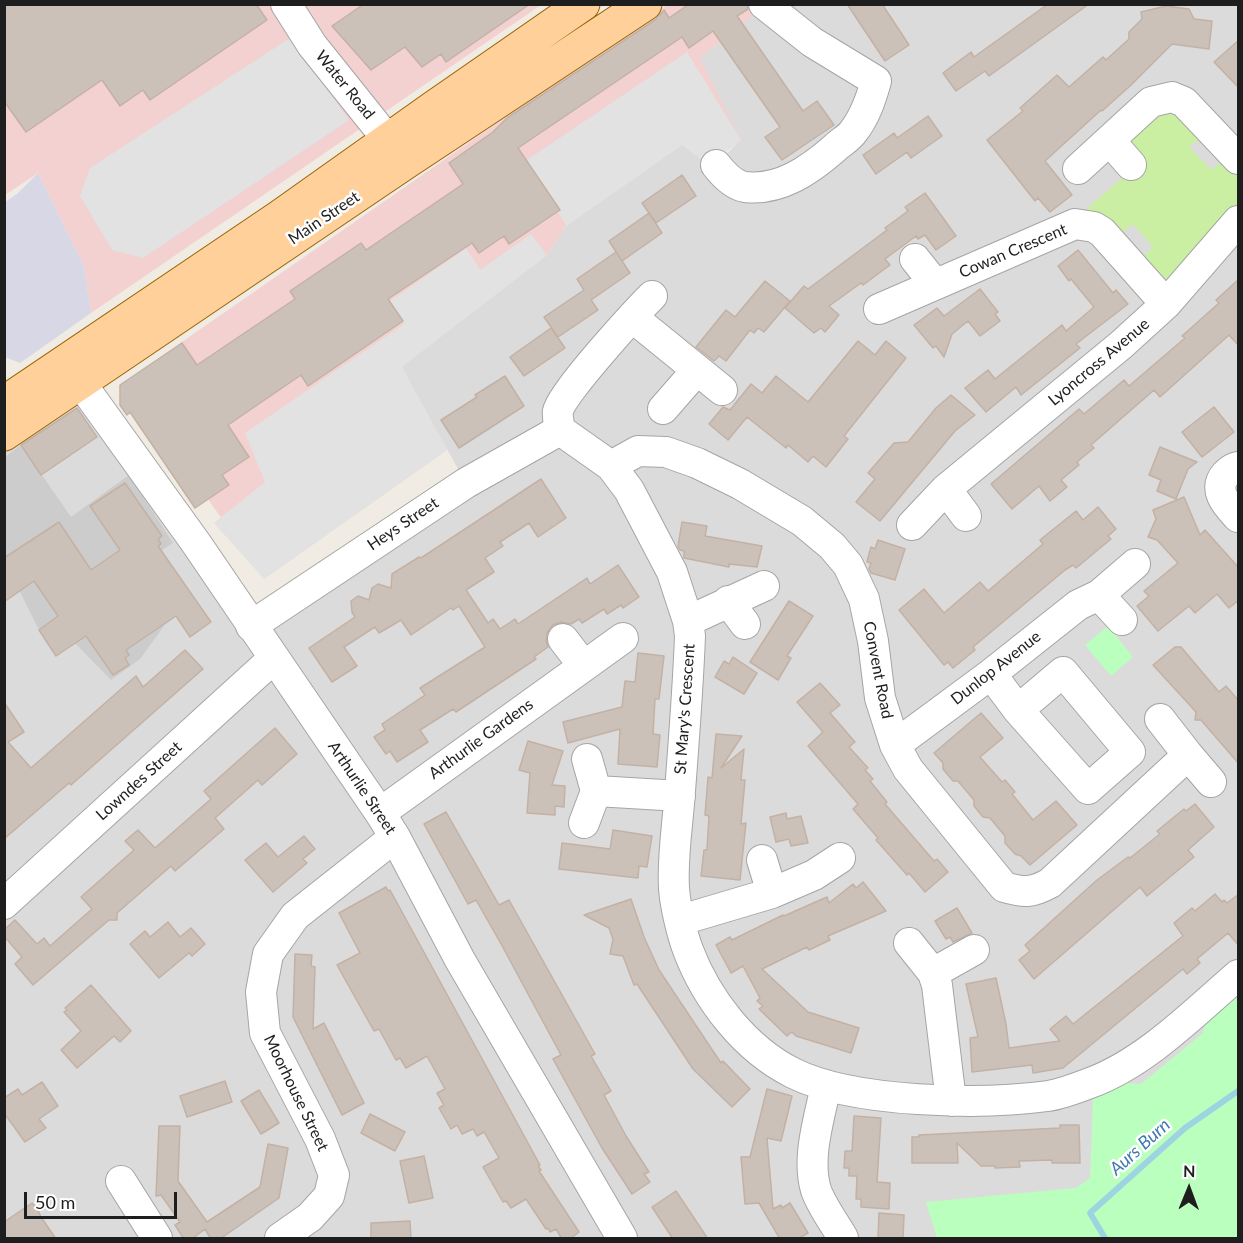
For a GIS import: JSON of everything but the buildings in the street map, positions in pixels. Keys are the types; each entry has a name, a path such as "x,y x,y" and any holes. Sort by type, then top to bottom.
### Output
{"main road":[{"name":"Main Street","path":"398,151 433,108 583,4"},
{"name":"Main Street","path":"4,434 73,372 398,151 645,4"},
{"name":"Main Street","path":"4,403 73,372"}],"street":[{"name":"Water Road","path":"286,4 312,45 398,151"},
{"path":"716,165 726,177 743,187 776,185 804,172 853,133 870,104 876,81 812,42 764,4"},
{"path":"1078,169 1151,102 1172,97 1184,102 1239,159"},
{"path":"1110,141 1131,165"},
{"name":"Lyoncross Avenue","path":"912,525 946,489 1121,345 1166,304 1239,221"},
{"name":"Cowan Crescent","path":"879,309 1076,224 1094,227 1102,232 1166,304"},
{"path":"915,259 935,284"},
{"path":"560,430 558,410 570,390 642,307 697,370 722,390"},
{"path":"663,410 697,370"},
{"name":"Arthurlie Street","path":"73,372 196,543 380,813 460,960 622,1239"},
{"name":"St Mary's Crescent","path":"560,430 611,466 629,490 672,572 688,621 689,663 675,846 674,890 688,949 706,986 729,1021 758,1050 794,1073 826,1085 865,1093 951,1101 1050,1096 1114,1073 1151,1048 1239,975"},
{"name":"Heys Street","path":"251,626 466,483 560,430"},
{"name":"Convent Road","path":"611,466 638,451 666,452 697,463 740,484 802,521 832,546 848,565 864,598 873,641 880,698 895,745 908,769 1004,887 1017,891 1034,891 1050,883 1188,755"},
{"path":"1239,466 1232,468 1224,476 1220,492 1226,504 1239,517"},
{"path":"946,489 966,516"},
{"name":"Dunlop Avenue","path":"895,745 991,674 1078,605 1099,596 1135,564"},
{"name":"St Mary's Crescent","path":"688,621 736,613 764,586"},
{"path":"1099,596 1122,621"},
{"name":"Arthurlie Gardens","path":"380,813 623,638"},
{"path":"563,639 583,665"},
{"name":"Lowndes Street","path":"4,904 274,658"},
{"path":"991,674 1018,710"},
{"path":"1160,718 1211,782"},
{"path":"584,823 596,791 587,759"},
{"name":"St Mary's Crescent","path":"596,791 680,796"},
{"name":"Moorhouse Street","path":"280,1239 310,1217 329,1196 334,1175 320,1139 265,1033 261,992 268,954 295,916 395,837"},
{"path":"681,920 772,893 814,876 840,858"},
{"path":"762,860 772,893"},
{"path":"909,943 933,973 937,985 951,1101"},
{"path":"933,973 974,950"},
{"path":"826,1085 813,1152 813,1170 816,1191 843,1239"},
{"path":"121,1181 158,1239"}],"shaded area":[{"path":"5,5 541,5 91,313 84,266 38,173 5,195"},
{"path":"667,5 755,5 759,11 700,58 741,140 708,165 682,145 566,226 547,255 402,367 447,450 264,579 208,499 195,508 130,413 127,415 120,405 120,385"},
{"path":"754,5 1238,5 1238,1238 5,1238 5,434 80,383 251,625 466,483 401,367 547,255 566,226 682,145 716,165 740,140 687,60"},
{"path":"290,38 349,120 143,258 112,250 80,196 90,168"},
{"path":"687,52 741,140 708,165 682,145 566,226 527,160"},
{"path":"38,173 84,266 91,313 20,363 5,357 5,202 17,194"},
{"path":"531,234 547,255 402,367 447,450 264,579 214,523 265,482 245,433 404,324 389,302 466,248 480,270"},
{"path":"21,445 71,517 129,475 173,543 127,573 164,626 140,659 111,680 75,643 56,656 39,630 5,562 5,457"}],"green space":[{"path":"1172,112 1205,135 1189,147 1212,170 1224,159 1238,173 1238,207 1177,275 1162,279 1140,260 1153,247 1133,224 1120,234 1083,212 1142,161 1131,145 1132,133 1153,114"},
{"path":"1108,626 1133,657 1111,676 1085,645"},
{"path":"1238,989 1238,1238 937,1238 926,1202 1076,1188 1090,1178 1093,1099 1123,1083 1141,1084 1203,1033 1207,1015"}],"waterway":[{"name":"Aurs Burn","path":"1105,1238 1090,1213 1185,1128 1238,1091"}]}
